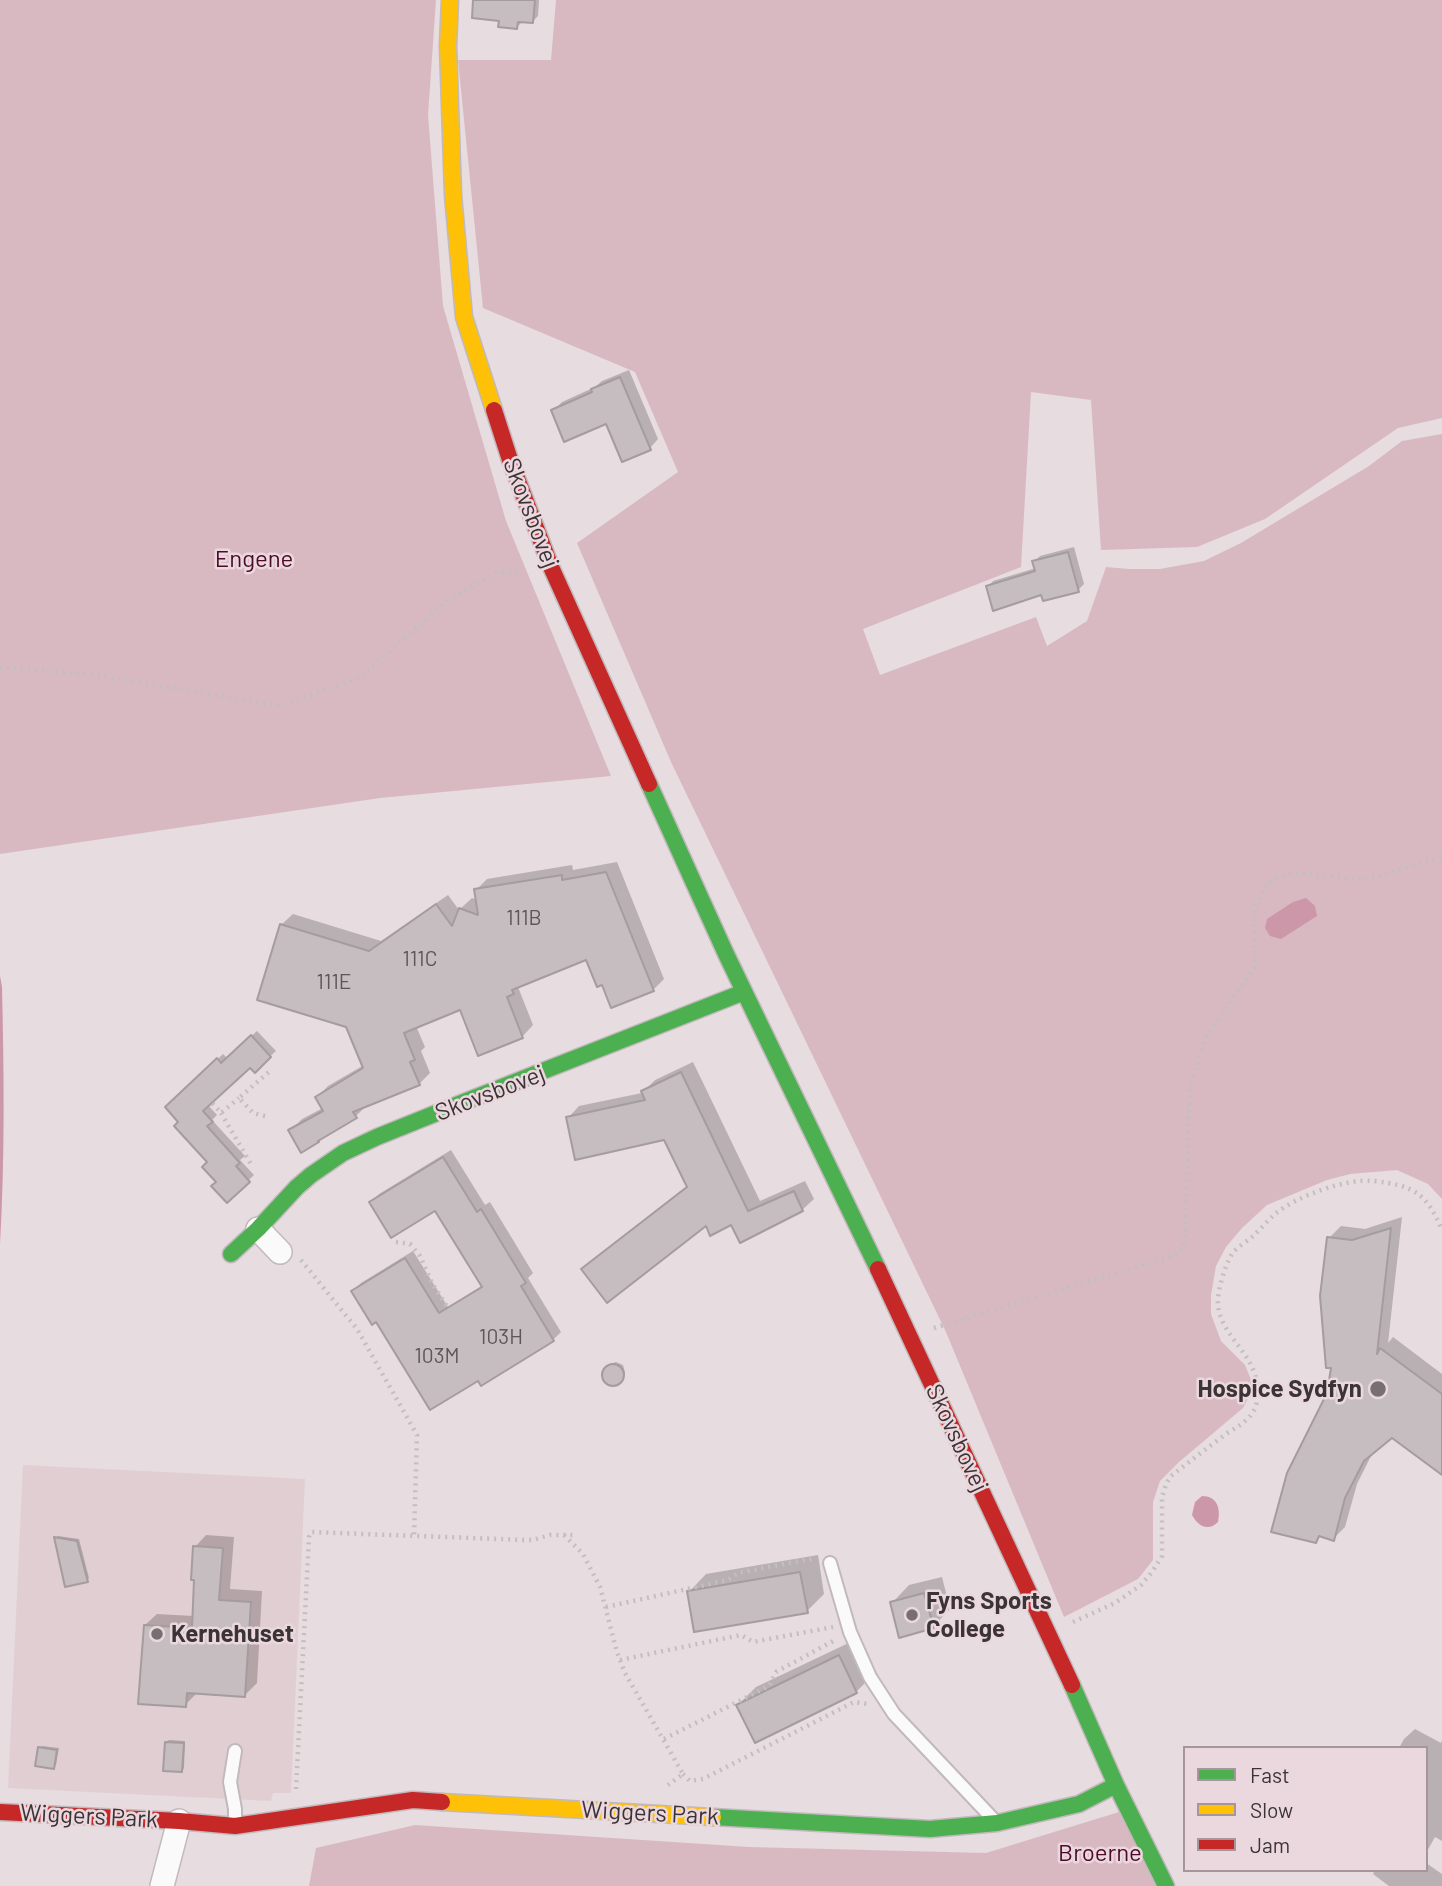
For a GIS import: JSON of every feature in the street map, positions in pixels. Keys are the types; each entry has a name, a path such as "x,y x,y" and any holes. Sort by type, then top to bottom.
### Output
{"street":[{"name":"Skovsbovej","path":"450,0 448,46 453,195 464,317 510,460 551,567 744,992 910,1336 1116,1785 1166,1886"},
{"name":"Skovsbovej","path":"231,1254 302,1183 343,1153 459,1104 744,992"},
{"path":"258,1228 280,1252"},
{"name":"Wiggers Park","path":"0,1812 235,1826 413,1800 930,1829 997,1823 1079,1804 1116,1785"},
{"name":"Wiggers Park","path":"162,1886 179,1821"}],"lane":[{"path":"830,1563 848,1628 870,1677 884,1699 894,1714 997,1823"},
{"path":"235,1751 230,1782 235,1826"}],"path":[{"path":"0,667 96,675 279,706 359,678 447,601 495,573 551,567"},
{"path":"910,1336 1176,1255 1183,1248 1185,1234 1190,1086 1205,1039 1254,968 1254,909 1269,883 1286,874 1365,880 1442,857"},
{"path":"221,1113 270,1071"},
{"path":"203,1093 221,1113 252,1166"},
{"path":"239,1098 253,1113 265,1116"},
{"path":"1048,1633 1115,1603 1141,1586 1162,1556 1162,1497 1171,1476 1245,1422 1255,1409 1258,1393 1255,1376 1248,1359 1225,1327 1218,1305 1220,1283 1233,1253 1276,1213 1298,1200 1343,1184 1366,1180 1407,1188 1425,1198 1442,1230"},
{"path":"396,1242 410,1244 420,1256 432,1283 466,1336 522,1301"},
{"path":"280,1252 293,1251 357,1329 417,1435 414,1535"},
{"path":"295,1818 309,1534 314,1531 525,1540 550,1535 576,1535"},
{"path":"563,1535 583,1554 600,1587 625,1673 683,1774 690,1781 703,1779 854,1702 872,1706 884,1699"},
{"path":"606,1607 728,1580 737,1573 825,1556 830,1563"},
{"path":"620,1660 741,1635 753,1642 848,1628"},
{"path":"664,1739 769,1686 776,1672 848,1628"},
{"path":"667,1789 668,1784 683,1774"}],"shaded area":[{"path":"1306,898 1315,906 1317,916 1281,939 1270,936 1265,928 1267,919 1293,902"},
{"path":"0,976 4,1116 0,1244"},
{"name":"Kernehuset","path":"23,1465 305,1479 291,1793 273,1793 271,1801 8,1788"},
{"path":"1202,1496 1211,1498 1217,1504 1218,1522 1211,1527 1200,1525 1192,1515 1195,1502"}],"green space":[{"name":"Engene","path":"0,0 436,0 428,115 443,306 506,521 611,776 380,798 0,854"},
{"path":"556,0 1442,0 1442,418 1398,428 1265,519 1197,547 1101,550 1091,400 1031,392 1021,567 863,629 880,675 1036,617 1047,646 1087,621 1106,567 1160,569 1204,561 1241,543 1369,466 1402,441 1442,434 1442,1199 1428,1184 1397,1170 1350,1174 1327,1180 1267,1205 1242,1228 1226,1247 1216,1266 1211,1314 1221,1341 1245,1365 1254,1387 1243,1408 1160,1481 1153,1502 1153,1560 1138,1579 1064,1617 946,1332 671,762 577,543 678,472 635,372 483,308 458,60 551,60"},
{"name":"Broerne","path":"1119,1812 1157,1886 309,1886 316,1848 415,1825 749,1847 986,1853"}],"building":[{"path":"473,0 535,0 533,23 518,22 517,29 498,27 499,21 472,18"},
{"path":"620,377 651,450 622,462 606,424 564,442 551,410"},
{"path":"1068,552 1079,592 1043,601 1041,595 993,611 986,586 1035,571 1032,561"},
{"path":"606,872 654,991 611,1008 602,985 597,987 586,960 512,990 514,994 507,997 523,1038 478,1056 460,1010 404,1033 415,1060 410,1062 420,1085 353,1112 357,1118 301,1153 288,1130 323,1111 315,1097 363,1068 346,1027 257,1000 280,924 369,951 436,904 452,926 459,908 478,915 474,889 562,875 562,880"},
{"path":"251,1035 271,1057 255,1073 250,1068 203,1111 213,1122 207,1126 240,1163 236,1166 250,1182 227,1203 211,1186 216,1182 202,1167 207,1162 174,1126 178,1122 165,1107 217,1058 221,1063"},
{"path":"681,1072 748,1211 794,1191 803,1211 740,1243 731,1225 710,1236 706,1226 607,1303 581,1269 687,1187 664,1140 575,1160 566,1117 645,1100 641,1091"},
{"path":"443,1157 477,1212 481,1209 526,1283 521,1286 554,1341 481,1386 478,1381 430,1410 376,1322 372,1325 351,1291 405,1258 439,1313 482,1287 435,1211 391,1238 369,1202"},
{"path":"1391,1228 1377,1354 1380,1348 1442,1394 1442,1475 1392,1438 1364,1461 1345,1498 1334,1541 1319,1536 1316,1543 1271,1532 1287,1473 1327,1393 1331,1368 1326,1368 1320,1296 1327,1237 1352,1240"},
{"path":"613,1364 621,1367 624,1375 621,1383 613,1386 605,1383 602,1375 605,1367"},
{"path":"54,1537 77,1541 88,1582 65,1587"},
{"path":"193,1546 223,1548 219,1600 251,1602 245,1697 187,1693 186,1707 138,1704 144,1625 192,1628"},
{"path":"800,1572 808,1613 694,1632 687,1591"},
{"name":"Fyns Sports College","path":"924,1593 934,1628 899,1638 890,1602"},
{"path":"839,1655 857,1693 755,1743 736,1705"},
{"path":"165,1742 184,1743 182,1772 163,1771"},
{"path":"38,1747 57,1750 54,1769 35,1766"}],"traffic: fast":[{"path":"649,784 726,954 878,1269"},
{"path":"231,1254 297,1187 343,1153 459,1104 744,992"},
{"path":"1072,1685 1116,1785 1166,1886"},
{"path":"713,1817 930,1829 997,1823 1079,1804 1116,1785"}],"traffic: slow":[{"path":"450,0 448,46 453,195 464,317 494,410"},
{"path":"442,1802 713,1817"}],"traffic: jam":[{"path":"494,410 551,567 649,784"},
{"path":"878,1269 1072,1685"},
{"path":"0,1812 235,1826 413,1800 442,1802"}],"place":[{"name":"Hospice Sydfyn","path":"1378,1389"},
{"name":"Fyns Sports College","path":"912,1615"},
{"name":"Kernehuset","path":"157,1634"}]}
